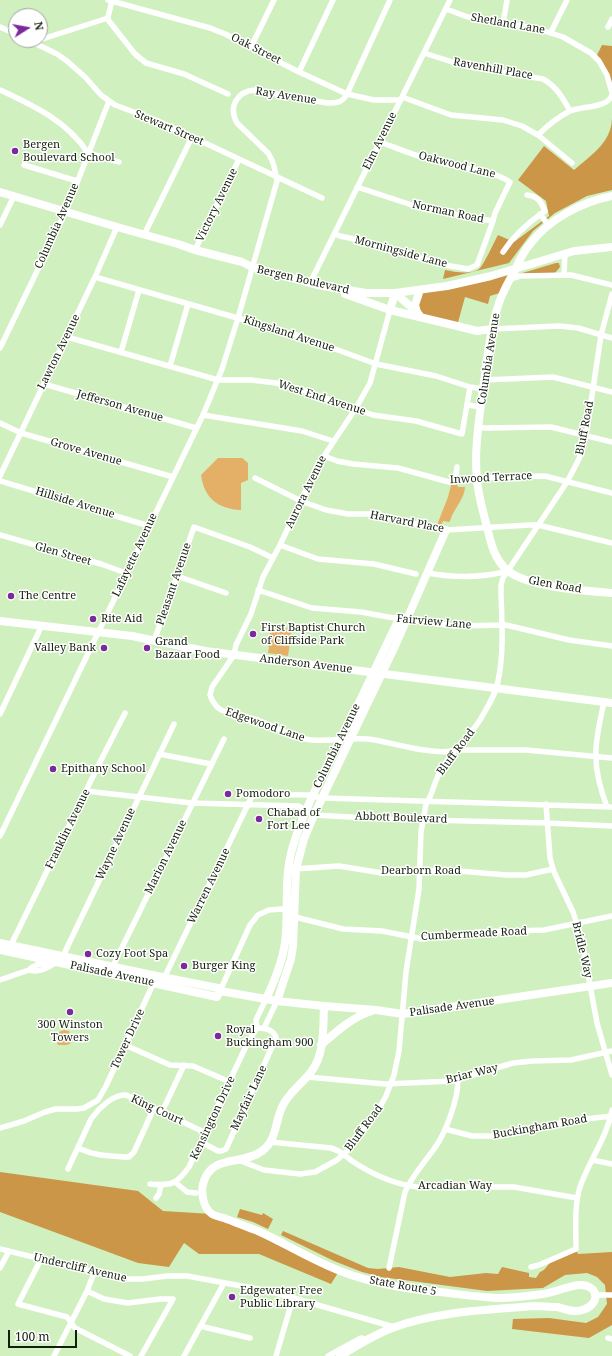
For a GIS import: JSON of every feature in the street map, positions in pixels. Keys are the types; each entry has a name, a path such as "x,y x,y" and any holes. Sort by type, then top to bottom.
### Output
{"main road":[{"name":"Bergen Boulevard","path":"0,192 195,250 242,262 252,267 314,284 366,293 395,293 469,281 565,253 590,248 612,247"},
{"name":"Columbia Avenue","path":"508,571 499,562 496,556 487,527 477,479 476,459 478,427 484,380 492,329 499,303 524,251 530,243 565,214 583,205 612,196"},
{"path":"314,284 390,310 419,314 477,331 492,329"},
{"path":"419,314 415,305 420,290"},
{"path":"390,310 395,293 419,314"},
{"name":"Columbia Avenue","path":"266,999 282,960 286,933 287,878 314,815 351,738 397,623 407,619 446,530"},
{"name":"Glen Road","path":"508,571 520,578 536,582 575,590 612,593"},
{"name":"Anderson Avenue","path":"0,621 100,631 205,652 608,703"},
{"name":"Columbia Avenue","path":"277,1001 291,959 294,932 292,869 293,844 313,796 340,740 377,674"},
{"name":"Palisade Avenue","path":"0,943 113,966 217,996 220,991"},
{"path":"0,946 7,948 11,945"},
{"name":"Palisade Avenue","path":"0,950 105,973 218,988 220,991 277,1001 376,1010 403,1014 612,983"},
{"name":"State Route 5","path":"324,1006 321,1045 318,1060 307,1077 283,1105 275,1133 270,1142 261,1152 256,1155 218,1164 205,1178 202,1196 212,1214 260,1232 311,1258 345,1273 365,1280 396,1287 485,1297 512,1297 545,1294 578,1285 589,1286 595,1295"},
{"path":"321,1045 340,1029 360,1016 376,1010"},
{"path":"340,1356 394,1327 433,1316 535,1306 578,1311 592,1305 595,1295"}],"street":[{"path":"110,0 108,18 135,54 146,63 184,74 228,94"},
{"name":"Oak Street","path":"110,0 199,24 225,34 299,72 347,94 374,100 401,99 451,115 513,122 538,135 572,163"},
{"path":"251,47 274,0"},
{"path":"299,72 333,0"},
{"path":"347,94 390,0"},
{"name":"Elm Avenue","path":"314,284 334,234 450,0"},
{"path":"504,23 507,0"},
{"path":"551,32 567,0"},
{"name":"Shetland Lane","path":"446,9 468,17 551,32 563,37 582,47 599,61 607,75 612,94"},
{"path":"48,36 108,18"},
{"path":"608,27 612,19"},
{"path":"0,27 7,30"},
{"path":"0,33 7,30"},
{"name":"Stewart Street","path":"45,48 67,61 109,101 125,109 158,121 322,198"},
{"name":"Ravenhill Place","path":"424,53 473,67 543,79 557,90 570,111"},
{"path":"0,90 32,105 55,119 82,143 88,153 119,162"},
{"name":"Ray Avenue","path":"252,267 277,181 272,158 237,123 233,110 234,105 238,98 245,92 255,90 335,103 343,100 347,94"},
{"path":"538,135 550,123 570,111 606,103 611,98 612,94"},
{"name":"Columbia Avenue","path":"0,348 66,211 109,101"},
{"path":"144,235 192,137"},
{"name":"Oakwood Lane","path":"380,142 442,163 487,171 510,182 495,213 493,222"},
{"name":"Victory Avenue","path":"195,250 239,159"},
{"path":"24,166 77,181"},
{"name":"Norman Road","path":"357,187 424,209 493,222"},
{"path":"527,195 532,195 540,201 542,212 549,226"},
{"path":"0,225 14,196"},
{"path":"503,252 511,240 542,212"},
{"name":"Morningside Lane","path":"334,234 368,242 439,264 468,269 477,265 493,222"},
{"name":"Lawton Avenue","path":"0,476 67,337 117,227"},
{"path":"564,274 565,253"},
{"name":"Lafayette Avenue","path":"0,836 203,415 218,380 238,318 252,267"},
{"path":"510,279 520,276 564,274 612,285"},
{"name":"Kingsland Avenue","path":"95,277 300,336 376,364 436,376 483,389"},
{"path":"121,352 139,290"},
{"name":"Bluff Road","path":"236,1159 264,1170 300,1174 315,1172 329,1165 345,1153 376,1114 391,1085 400,1052 406,972 417,904 423,819 426,804 429,801 441,768 480,720 496,689 501,658 501,585 503,578 567,482 580,459 586,436 601,335 612,294"},
{"path":"170,366 188,304"},
{"name":"Aurora Avenue","path":"234,655 236,645 251,614 263,577 280,545 309,482 370,383 390,310"},
{"path":"492,329 559,326 578,328 612,338"},
{"name":"West End Avenue","path":"67,337 218,380 251,380 276,383 297,388 380,417 416,421 462,434 468,405"},
{"path":"484,380 553,377 612,392"},
{"name":"Jefferson Avenue","path":"44,384 196,428"},
{"path":"470,386 468,405 481,407"},
{"path":"203,415 302,430 333,441"},
{"name":"Grove Avenue","path":"0,423 21,433 173,476"},
{"path":"478,427 551,427 612,442"},
{"name":"Inwood Terrace","path":"324,456 348,463 398,468 448,482 498,477 539,476 549,477 612,493"},
{"path":"455,482 457,467"},
{"name":"Harvard Place","path":"255,478 301,501 337,512 390,517 432,528 446,530 538,525 612,543"},
{"name":"Hillside Avenue","path":"0,481 149,526"},
{"name":"Pleasant Avenue","path":"154,641 194,527 250,547 273,558"},
{"name":"Glen Street","path":"0,535 101,564 126,573"},
{"path":"280,545 318,559 374,564 416,574"},
{"path":"428,573 466,577 494,575 508,571"},
{"path":"178,576 226,593"},
{"name":"Fairview Lane","path":"258,590 312,608 361,612 454,626 506,625 569,640 612,646"},
{"path":"0,714 42,625"},
{"name":"Edgewood Lane","path":"234,655 216,680 211,691 210,695 214,704 221,710 261,721 301,739 321,741 351,738 374,740 420,749 451,751 526,750 612,758"},
{"path":"608,703 598,730 595,756 597,776 609,807"},
{"name":"Franklin Avenue","path":"11,945 125,713"},
{"name":"Wayne Avenue","path":"56,963 63,956 174,724"},
{"name":"Marion Avenue","path":"105,973 113,966 224,739"},
{"path":"159,754 211,764"},
{"path":"86,791 192,803 299,806 314,815"},
{"name":"Abbott Boulevard","path":"240,794 609,807"},
{"name":"Warren Avenue","path":"158,979 253,794"},
{"name":"Bridle Way","path":"546,804 548,848 553,869 573,912 581,936 597,1023 612,1075"},
{"name":"Abbott Boulevard","path":"314,815 386,819 612,826"},
{"name":"Dearborn Road","path":"292,869 339,866 382,873 456,870 512,875 526,875 553,869"},
{"path":"220,991 253,920 258,915 269,910 282,909 286,911"},
{"name":"Cumbermeade Road","path":"286,911 298,918 343,929 382,932 429,939 479,932 544,930 612,916"},
{"path":"0,980 29,970 32,967 42,963 56,963"},
{"name":"Tower Drive","path":"0,1128 24,1122 45,1112 56,1109 84,1108 98,1100 158,979"},
{"name":"Kensington Drive","path":"176,1182 182,1177 189,1167 206,1133 248,1042 257,1028 256,1020 266,999"},
{"path":"257,1028 264,1028 277,1001"},
{"name":"Mayfair Lane","path":"201,1142 218,1151 226,1149 276,1041 276,1036 274,1033 264,1028"},
{"path":"126,1044 170,1065 192,1066 230,1082"},
{"name":"Briar Way","path":"307,1077 391,1085 446,1082 458,1080 513,1063 572,1060 612,1051"},
{"path":"162,1112 184,1065"},
{"path":"389,1268 404,1196 408,1186 435,1148 445,1129 458,1089 458,1080"},
{"name":"King Court","path":"78,1148 96,1111 113,1099 122,1095 126,1095 206,1133"},
{"path":"68,1169 78,1148 95,1154 129,1156 134,1152 154,1108"},
{"path":"531,1266 539,1265 576,1249 575,1221 577,1198 612,1114"},
{"name":"Buckingham Road","path":"445,1129 472,1136 498,1136 519,1133 568,1121 612,1114"},
{"name":"Arcadian Way","path":"270,1142 331,1148 345,1153 350,1160 383,1178 408,1186 514,1187 577,1198"},
{"path":"592,1160 612,1164"},
{"path":"150,1184 160,1185 176,1182 187,1192 196,1193"},
{"path":"156,1198 159,1194 160,1185"},
{"name":"Undercliff Avenue","path":"0,1249 112,1278 132,1280 177,1275 269,1291 394,1327"},
{"path":"0,1268 9,1251"},
{"path":"41,1259 18,1304 67,1317 75,1328 130,1356"},
{"path":"54,1356 87,1291 94,1273"},
{"path":"184,1356 224,1283"},
{"path":"87,1291 104,1299 128,1303 173,1299 142,1356"},
{"path":"595,1295 612,1295"},
{"path":"276,1356 293,1298"},
{"path":"200,1326 250,1338"},
{"path":"328,1356 356,1340 361,1338 368,1340"}],"shaded area":[{"path":"602,45 612,46 612,87 597,55"},
{"path":"612,119 612,190 587,196 555,213 533,231 509,263 443,279 445,270 471,272 479,269 498,235 514,242 549,216 546,201 518,180 544,146 574,170 593,154 604,142 611,128"},
{"path":"559,263 560,267 555,273 519,274"},
{"path":"516,268 503,292 490,296 488,304 465,297 457,326 420,316 417,297 420,290"},
{"path":"218,458 242,458 248,463 248,480 241,483 241,510 219,505 205,490 201,475"},
{"path":"457,484 458,487 465,487 461,500 450,521 443,521 442,524 437,525 451,485"},
{"path":"271,627 292,629 288,656 268,653"},
{"path":"64,1030 69,1031 72,1042 68,1045 58,1045 55,1038 58,1032"},
{"path":"0,1172 138,1191 163,1211 212,1214 339,1271 331,1284 259,1254 199,1254 184,1243 169,1267 138,1263 0,1212"},
{"path":"240,1209 262,1215 263,1213 273,1219 268,1229 237,1217"},
{"path":"283,1231 368,1268 378,1269 399,1267 450,1277 486,1273 498,1274 502,1267 529,1273 529,1277 536,1278 552,1260 576,1249 578,1254 612,1252 612,1325 589,1338 512,1329 513,1319 549,1318 586,1323 598,1317 607,1304 605,1285 597,1277 587,1273 565,1275 543,1288 487,1291 381,1277 362,1272 334,1261 281,1235"}],"place":[{"name":"Bergen Boulevard School","path":"15,151"},
{"name":"The Centre","path":"11,596"},
{"name":"Rite Aid","path":"93,619"},
{"name":"First Baptist Church of Cliffside Park","path":"253,634"},
{"name":"Valley Bank","path":"104,648"},
{"name":"Grand Bazaar Food","path":"147,648"},
{"name":"Epithany School","path":"53,769"},
{"name":"Pomodoro","path":"228,794"},
{"name":"Chabad of Fort Lee","path":"259,819"},
{"name":"Cozy Foot Spa","path":"88,954"},
{"name":"Burger King","path":"184,966"},
{"name":"300 Winston Towers","path":"70,1012"},
{"name":"Royal Buckingham 900","path":"218,1036"},
{"name":"Edgewater Free Public Library","path":"232,1297"}]}
